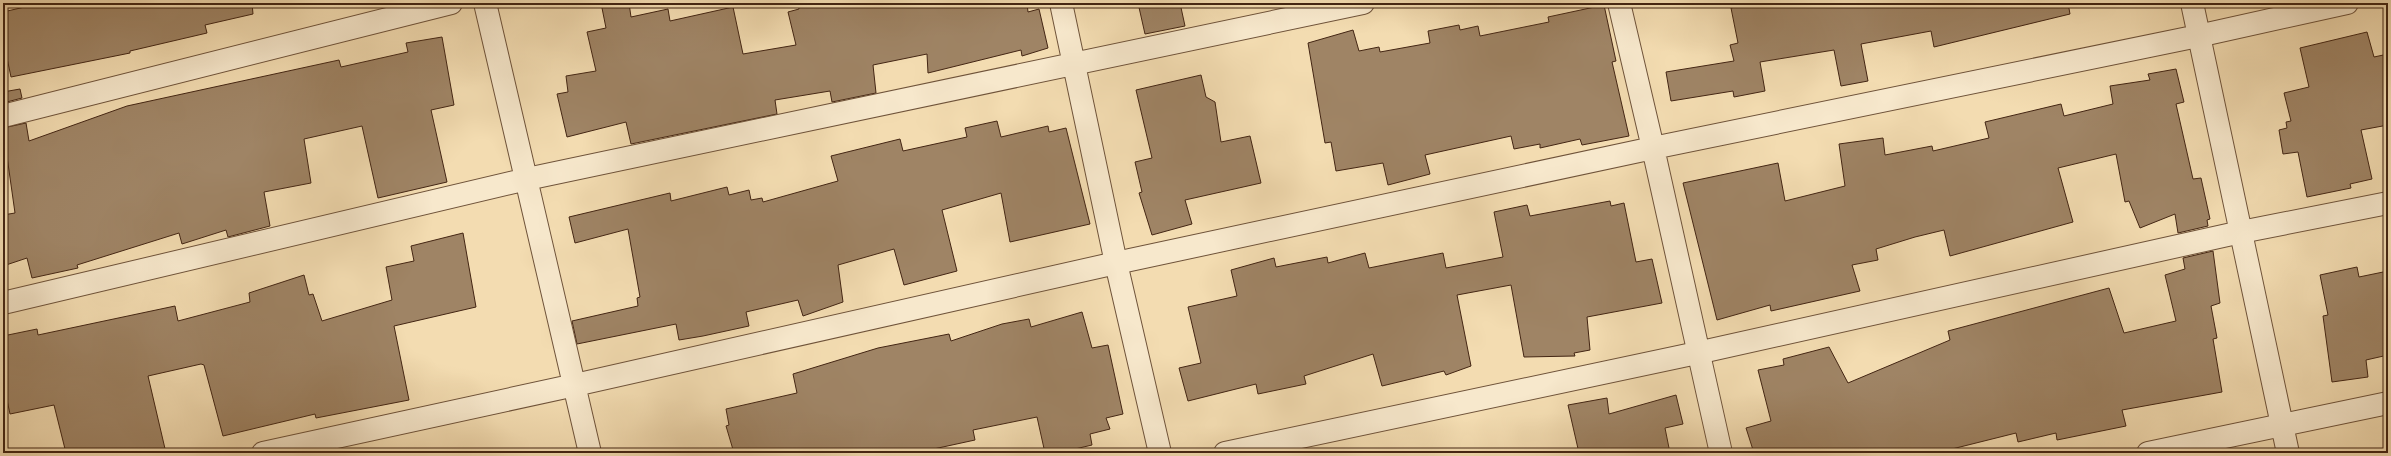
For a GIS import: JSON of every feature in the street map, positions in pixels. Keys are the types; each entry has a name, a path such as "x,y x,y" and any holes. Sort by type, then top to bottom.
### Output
{"street":[{"path":"3,116 451,3"},
{"path":"485,3 590,453"},
{"path":"1062,3 1116,263 1160,453"},
{"path":"3,303 527,179 1075,65 1363,3"},
{"path":"1619,3 1653,148 1697,353 1721,453"},
{"path":"2192,3 2288,453"},
{"path":"263,453 575,385 1116,263 1653,148 2198,36 2347,3"},
{"path":"1225,453 1697,353 2241,232 2388,203"},
{"path":"2148,453 2281,424 2388,403"}],"building":[{"path":"42,3 252,3 253,14 205,25 207,33 130,51 130,53 11,77 3,39 3,12"},
{"path":"601,3 629,3 631,17 668,9 670,21 733,7 743,54 796,45 788,12 799,9 798,3 1027,3 1028,12 1039,9 1048,48 1022,56 1021,50 928,73 927,54 873,65 876,93 832,102 830,91 775,100 777,114 631,144 626,122 567,137 557,94 568,92 566,76 596,71 587,32 606,28"},
{"path":"1138,3 1180,3 1185,26 1145,34"},
{"path":"1755,3 2068,3 2070,14 1934,47 1931,31 1861,44 1868,81 1841,86 1834,50 1760,62 1765,91 1734,97 1733,91 1671,101 1666,72 1734,61 1730,45 1738,43 1731,8"},
{"path":"1604,5 1616,61 1612,62 1629,136 1582,145 1580,139 1540,148 1540,144 1514,149 1511,136 1425,155 1430,174 1388,185 1383,163 1336,171 1331,142 1325,143 1308,43 1353,30 1359,51 1379,47 1380,52 1430,43 1428,31 1459,25 1460,30 1478,26 1480,36 1549,22 1548,17"},
{"path":"2367,32 2374,57 2388,54 2388,125 2361,130 2372,179 2350,184 2351,188 2307,197 2298,152 2283,154 2279,130 2287,128 2286,122 2291,121 2284,93 2309,87 2300,48"},
{"path":"442,37 454,105 431,110 447,182 378,198 362,126 304,139 311,183 264,192 270,226 228,237 226,230 182,244 179,233 77,265 78,268 32,278 27,258 3,266 3,215 15,213 3,128 26,123 29,141 127,106 339,60 341,67 408,52 406,43"},
{"path":"2176,69 2184,102 2176,104 2193,179 2201,178 2210,219 2207,220 2208,226 2178,233 2175,214 2140,228 2129,201 2125,202 2116,154 2058,168 2073,222 1950,256 1944,230 1915,237 1876,249 1878,260 1852,265 1860,291 1771,311 1770,305 1717,320 1683,183 1778,163 1785,201 1845,186 1839,144 1883,138 1885,155 1932,146 1933,151 1989,138 1985,122 2061,104 2064,116 2113,104 2110,86 2150,80 2148,74"},
{"path":"1201,75 1206,97 1215,102 1221,142 1250,136 1261,183 1185,200 1192,224 1152,235 1139,193 1142,192 1135,162 1152,158 1136,90"},
{"path":"20,89 22,98 3,103 3,92"},
{"path":"997,121 1001,137 1048,126 1049,132 1066,128 1090,224 1010,242 1001,193 942,210 957,271 904,285 894,249 838,265 843,302 803,316 798,300 746,312 749,326 703,336 679,340 676,324 577,344 572,321 638,306 637,298 640,297 628,229 575,243 569,217 670,193 671,201 727,187 729,195 749,190 751,200 762,198 763,202 838,181 831,156 900,139 903,151 967,137 965,128"},
{"path":"1610,201 1611,206 1624,203 1636,262 1652,259 1662,303 1587,317 1590,350 1574,353 1575,356 1524,357 1511,285 1457,295 1471,366 1446,375 1444,371 1382,386 1373,354 1304,376 1306,384 1258,394 1256,384 1188,401 1179,368 1201,363 1188,307 1237,296 1231,270 1274,258 1276,267 1327,257 1328,263 1365,253 1369,268 1443,253 1446,268 1503,257 1494,212 1527,205 1530,216"},
{"path":"463,233 476,307 394,326 409,400 316,418 315,414 223,436 204,365 201,364 148,376 166,453 66,453 54,405 10,414 3,381 3,336 37,329 38,335 175,306 178,321 250,302 249,293 304,275 309,295 313,294 322,321 392,300 386,267 414,261 411,246"},
{"path":"2213,251 2220,303 2211,306 2217,338 2213,339 2222,392 2122,410 2126,426 2057,440 2056,433 2018,442 2016,433 1936,453 1754,453 1746,428 1771,421 1758,370 1784,365 1783,359 1829,347 1848,383 1950,340 1948,331 2109,288 2124,333 2176,321 2165,275 2185,269 2183,258"},
{"path":"2357,267 2359,277 2388,271 2388,355 2366,360 2368,377 2332,382 2323,316 2328,315 2320,275"},
{"path":"1082,312 1092,348 1108,345 1123,414 1106,418 1110,429 1090,434 1092,445 1058,453 1045,453 1037,417 973,430 975,440 929,450 930,453 734,453 726,426 729,425 726,409 797,393 793,374 878,348 949,334 951,341 1002,324 1029,319 1031,327"},
{"path":"1676,395 1683,424 1665,428 1670,453 1579,453 1568,405 1607,398 1609,414"}]}
